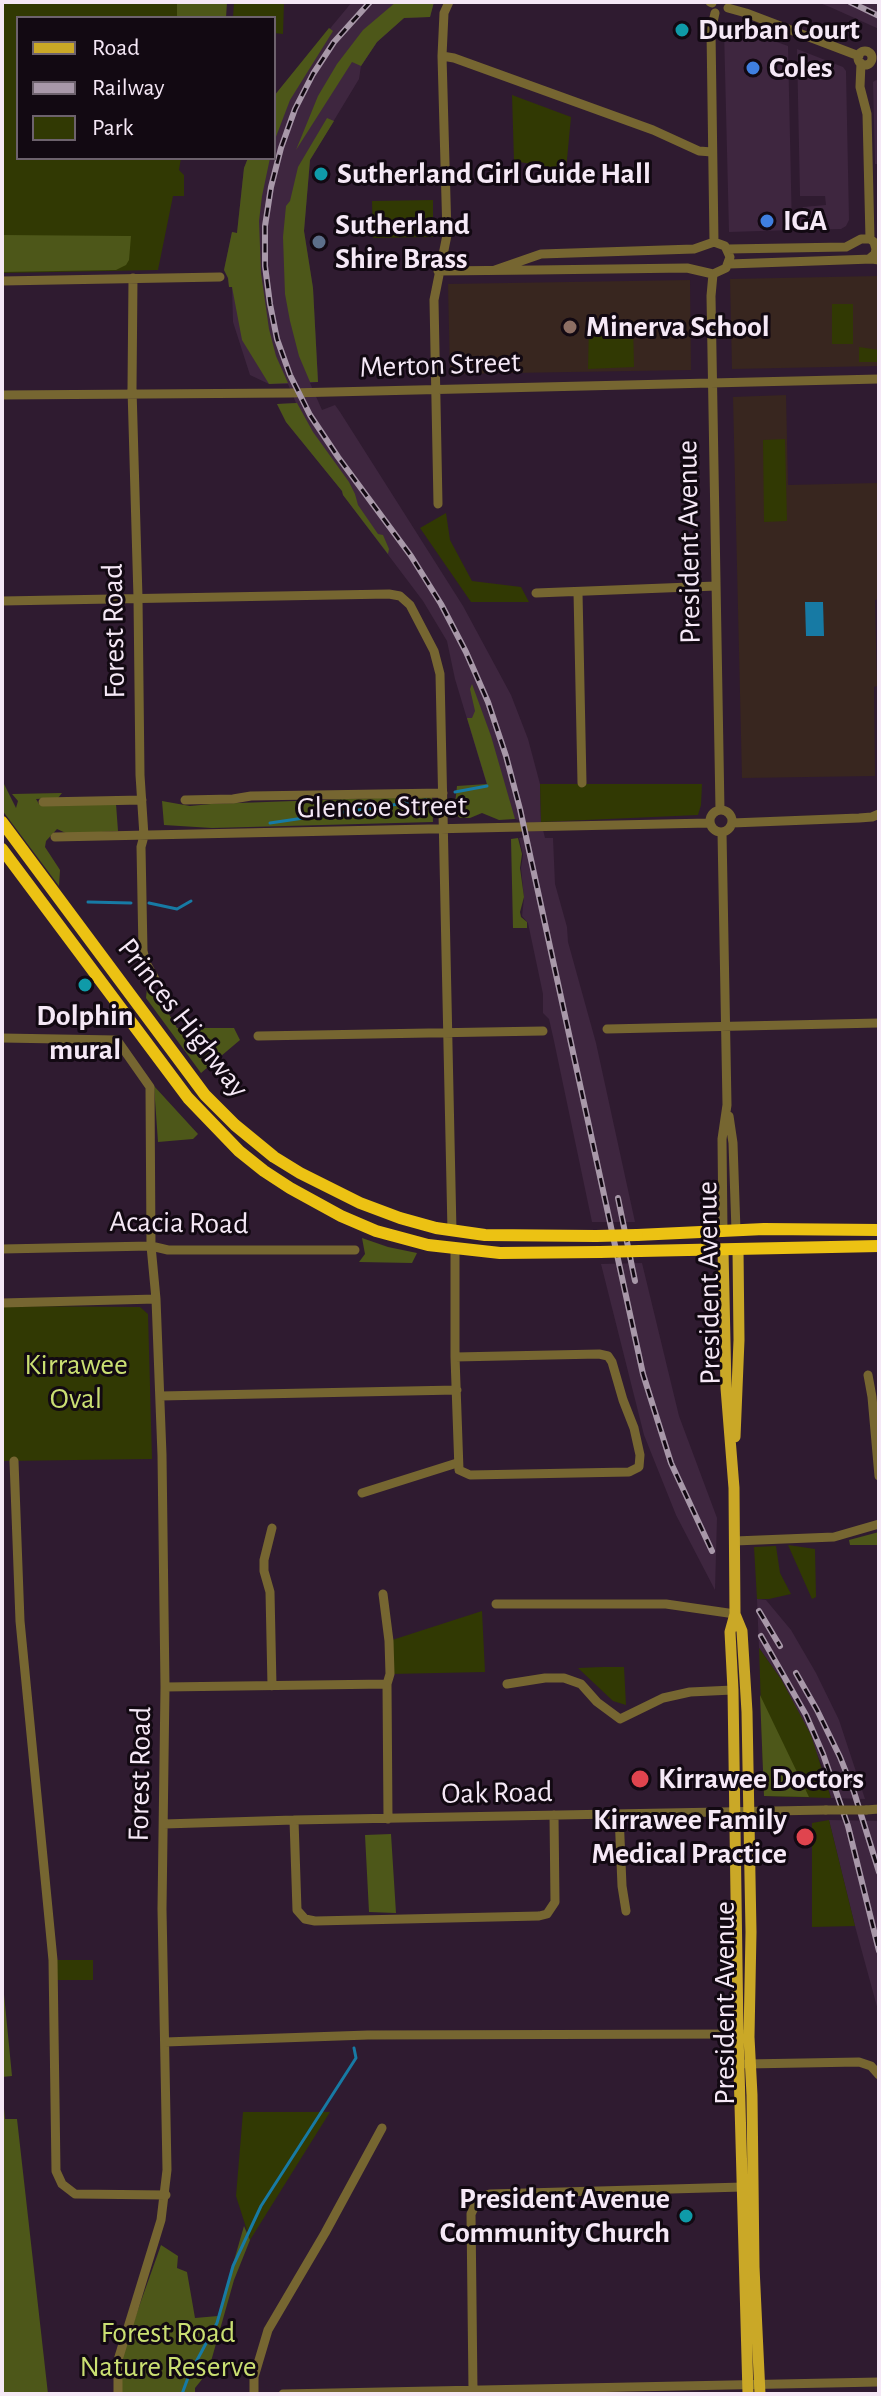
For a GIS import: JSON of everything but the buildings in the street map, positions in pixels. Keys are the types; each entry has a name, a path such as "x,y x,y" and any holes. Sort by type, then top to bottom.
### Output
{"highway":[{"name":"Princes Highway","path":"2,822 205,1095 274,1157 329,1189 383,1212 452,1231 507,1236 729,1232"},
{"name":"Princes Highway","path":"2,849 188,1098 239,1151 290,1188 341,1216 390,1235 455,1249 517,1253 723,1250"},
{"path":"729,1232 879,1230"},
{"name":"President Avenue","path":"729,1232 738,1249"},
{"name":"President Avenue","path":"723,1250 729,1232"},
{"path":"723,1250 879,1246"}],"main road":[{"name":"President Avenue","path":"733,1461 739,1340 738,1249"},
{"name":"President Avenue","path":"723,1250 726,1388 733,1461 735,1614 730,1632 754,2267 754,2390"},
{"name":"President Avenue","path":"735,1614 742,1631 749,1813 751,1932 744,2035"},
{"name":"President Avenue","path":"745,2064 743,2187 754,2390"}],"street":[{"path":"438,504 434,300 447,235 442,56 444,13 449,2"},
{"path":"713,5 721,15 728,5 860,60"},
{"path":"713,5 714,242"},
{"path":"871,260 876,252 867,114 860,87 863,52 867,51 876,62"},
{"path":"442,56 649,129 699,151 712,152"},
{"path":"728,249 846,247 864,238 875,243"},
{"path":"438,271 687,268 709,272 722,271 729,264 730,257 728,249 714,242 694,249 544,253 495,270"},
{"path":"856,243 856,254 871,260"},
{"path":"703,246 698,259 709,272"},
{"path":"534,255 531,264 536,270"},
{"path":"729,264 871,260"},
{"name":"President Avenue","path":"709,272 720,810"},
{"path":"2,281 220,277"},
{"name":"Forest Road","path":"133,278 132,395 144,836 141,847 143,951 155,979"},
{"name":"Merton Street","path":"2,395 879,379"},
{"path":"536,593 716,586"},
{"path":"578,592 582,783"},
{"path":"2,601 389,594 400,596 410,605 434,651 439,668 452,1231"},
{"name":"Glencoe Street","path":"185,800 265,795 443,793"},
{"path":"43,802 142,800"},
{"path":"720,810 727,812 732,823 722,832 713,830 709,823 711,814 720,810"},
{"path":"732,823 859,818 879,814"},
{"name":"Glencoe Street","path":"55,837 709,823"},
{"name":"President Avenue","path":"722,832 727,1105 733,1143 729,1232"},
{"path":"607,1029 879,1023"},
{"path":"258,1036 543,1031"},
{"name":"Forest Road","path":"2,1038 117,1040 150,1087 151,1246 160,1396 165,1687 162,1909 166,2195 157,2235 118,2360 118,2394"},
{"name":"Acacia Road","path":"2,1249 151,1246 168,1250 355,1250"},
{"path":"455,1249 459,1468"},
{"path":"2,1303 156,1299"},
{"path":"362,1493 459,1468 470,1475 636,1470 641,1459 634,1428 608,1356 455,1357"},
{"path":"868,1375 879,1475"},
{"path":"160,1396 457,1390"},
{"path":"14,1461 20,1621 53,1960 56,2171 62,2184 75,2194 166,2195"},
{"path":"735,1541 834,1537 879,1524"},
{"path":"272,1528 264,1571 270,1592 272,1686"},
{"path":"383,1594 390,1674 387,1684 388,1819"},
{"path":"496,1604 666,1604 735,1614"},
{"path":"507,1684 564,1678 581,1684 597,1702 620,1719 663,1698 690,1692 733,1690"},
{"path":"165,1687 387,1684"},
{"name":"Oak Road","path":"164,1824 879,1809"},
{"path":"619,1814 626,1911"},
{"path":"294,1820 296,1905 302,1917 315,1921 547,1914 555,1902 554,1815"},
{"path":"165,2042 368,2035 744,2035"},
{"path":"745,2064 859,2062 871,2066 879,2075"},
{"path":"254,2394 254,2377 268,2330 382,2128"},
{"path":"473,2391 471,2214 478,2199 490,2194 743,2187"},
{"path":"283,2394 754,2390 879,2382"}],"shaded area":[{"path":"352,2 434,2 430,17 404,18 377,42 361,66 359,79 310,160 304,231 313,288 318,382 310,383 322,410 335,405 340,412 463,606 511,695 528,739 540,784 541,822 545,838 553,838 555,884 596,1043 635,1222 592,1222 549,1019 543,1013 543,994 528,923 522,916 523,855 519,838 524,837 519,820 487,785 455,679 447,641 423,601 342,491 286,422 277,404 296,403 288,384 269,384 250,375 233,322 232,287 229,287 224,270 232,232 237,233 247,160 276,160 276,94"},
{"path":"817,2 879,2 879,29 830,7"},
{"path":"724,30 743,30 788,46 792,230 729,232"},
{"path":"797,49 843,67 846,71 849,220 841,229 800,230 800,211 803,207 826,205 825,196 800,196"},
{"path":"879,81 879,164 875,164 873,82"},
{"path":"879,276 879,366 732,369 730,279"},
{"name":"Minerva School","path":"690,280 691,370 450,374 448,284"},
{"path":"786,395 788,485 879,483 879,599 875,600 875,776 742,778 733,397"},
{"path":"642,1263 679,1416 717,1518 715,1590 676,1515 644,1435 601,1264"},
{"path":"757,1599 766,1600 791,1630 816,1673 839,1720 865,1799 831,1798 823,1767 781,1679 759,1648"},
{"path":"829,1820 879,1821 879,2014 855,1926"}],"green space":[{"path":"2,2 221,2 221,16 16,16 16,160 181,160 179,170 184,175 184,196 173,196 158,270 2,273"},
{"path":"177,2 227,2 226,16 177,16"},
{"path":"234,2 284,2 283,34 276,33 276,16 233,16"},
{"path":"396,2 434,2 430,17 404,18 377,42 361,66 352,62 296,150 318,96 337,64 363,30"},
{"path":"329,28 333,31 290,100 276,137 276,94"},
{"path":"512,95 571,117 566,170 514,161"},
{"path":"327,118 334,121 310,160 304,231 313,288 318,382 310,382 290,321 285,294 283,237 286,206 298,167"},
{"path":"247,160 270,160 259,221 261,273 269,329 288,383 269,384 242,340 232,287 229,287 224,270 232,232 237,233"},
{"path":"433,200 433,237 373,238 372,201"},
{"path":"2,235 131,236 129,260 116,270 2,272"},
{"path":"832,304 853,304 853,344 832,344"},
{"path":"589,324 633,324 634,367 588,369"},
{"path":"859,347 879,350 879,362 859,362"},
{"path":"297,403 313,432 349,482 358,505 378,534 383,535 388,554 286,422 277,404"},
{"path":"785,439 787,521 764,522 763,440"},
{"path":"446,513 450,540 472,581 521,587 529,602 471,602 420,528"},
{"path":"472,684 515,819 499,820 482,813 460,818 454,813 457,786 487,784 467,718 472,718 475,711 470,689"},
{"path":"2,780 16,808 18,801 12,794 62,793 58,798 36,799 39,804 116,804 118,831 68,834 57,829 46,841 45,847 60,870 59,886 2,810"},
{"path":"540,784 702,784 701,805 698,815 541,822"},
{"path":"432,796 433,822 212,828 164,825 162,801 190,806"},
{"path":"518,838 524,897 520,912 527,922 527,928 513,928 511,839"},
{"path":"148,978 177,1028 234,1028 240,1040 201,1073 146,998"},
{"path":"154,1086 198,1134 193,1139 158,1142"},
{"path":"362,1238 417,1253 412,1263 359,1262 365,1254"},
{"name":"Kirrawee Oval","path":"2,1306 140,1307 148,1314 152,1459 2,1461"},
{"path":"879,1532 879,1545 850,1545 849,1540"},
{"path":"788,1545 815,1549 816,1597 812,1599"},
{"path":"776,1546 780,1573 791,1594 757,1599 754,1547"},
{"path":"482,1611 485,1672 390,1674 389,1641"},
{"path":"759,1648 781,1679 811,1735 831,1798 764,1796"},
{"path":"624,1667 626,1705 613,1701 578,1668"},
{"path":"760,1695 809,1797 764,1796"},
{"path":"829,1820 855,1926 812,1927 812,1823"},
{"path":"391,1834 396,1913 369,1912 365,1835"},
{"path":"53,1960 93,1960 93,1980 53,1980"},
{"path":"2,1974 12,2076 2,2077"},
{"path":"2,2087 5,2119 17,2119 48,2394 2,2394"},
{"path":"243,2112 330,2112 250,2240 236,2196"},
{"name":"Forest Road Nature Reserve","path":"244,2226 250,2240 234,2280 208,2372 195,2388 195,2394 120,2394 120,2360 161,2245 178,2256 177,2268 187,2272 195,2318 218,2316"}],"water":[{"path":"805,602 823,602 824,636 806,636"}],"waterway":[{"path":"455,792 487,786"},
{"path":"270,823 426,800"},
{"path":"149,903 177,909 191,901"},
{"path":"88,902 131,903"},
{"path":"182,2394 217,2323 233,2266 261,2206 356,2058 354,2048"}],"railway":[{"path":"370,2 334,42 313,74 295,109 281,148 265,226 265,266 277,339 290,375 310,415 411,556 441,604 488,702 520,809 643,1374 671,1463 712,1551"},
{"path":"850,2 879,16"},
{"path":"618,1198 635,1281"},
{"path":"759,1611 780,1646"},
{"path":"761,1636 806,1715 823,1754 848,1826 879,1951"},
{"path":"796,1673 840,1757 879,1872"}],"place":[{"name":"Durban Court","path":"682,30"},
{"name":"Coles","path":"753,68"},
{"name":"Sutherland Girl Guide Hall","path":"321,174"},
{"name":"IGA","path":"767,221"},
{"name":"Sutherland Shire Brass","path":"319,242"},
{"name":"Minerva School","path":"570,327"},
{"name":"Dolphin mural","path":"85,985"},
{"name":"Kirrawee Doctors","path":"640,1779"},
{"name":"Kirrawee Family Medical Practice","path":"805,1837"},
{"name":"President Avenue Community Church","path":"686,2216"}]}
